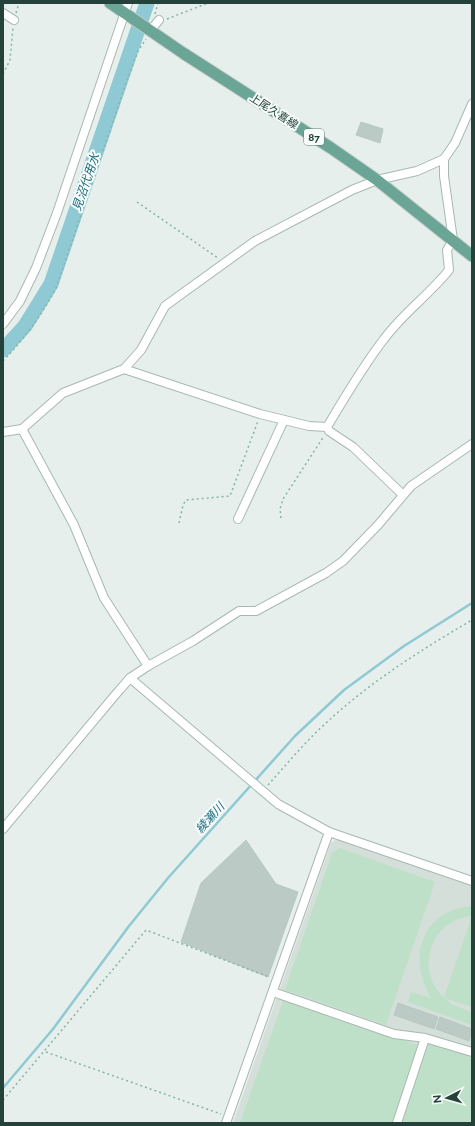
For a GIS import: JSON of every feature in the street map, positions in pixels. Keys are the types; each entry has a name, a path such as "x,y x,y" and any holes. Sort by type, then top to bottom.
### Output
{"main road":[{"name":"上尾久喜線","path":"110,3 126,10 148,32 289,120 376,180 472,256"}],"street":[{"path":"3,324 20,301 36,268 57,213 126,10"},
{"path":"3,13 14,20"},
{"path":"148,32 159,20"},
{"path":"3,432 22,429 63,393 124,369 141,350 166,306 256,241 352,190 376,180 418,171 444,159 469,121 472,104"},
{"path":"328,429 384,339 406,313 435,287 449,270 447,250 452,240 444,176 444,159"},
{"path":"124,369 260,414 328,429 353,447 402,494"},
{"path":"238,519 284,420"},
{"path":"22,429 74,525 104,598 148,666"},
{"path":"3,830 130,678 148,666 193,642 239,611 256,611 326,573 343,561 373,530 402,494 411,486 472,444"},
{"path":"130,678 278,804 329,832 472,881"},
{"path":"227,1120 329,832"},
{"path":"273,992 394,1034 425,1038 472,1052"},
{"path":"396,1123 425,1038"}],"path":[{"path":"3,74 10,60 14,20 19,3"},
{"path":"159,20 164,20 208,3"},
{"path":"3,361 33,326 48,304 56,288 125,86 138,51 148,32"},
{"path":"137,202 225,262"},
{"path":"179,523 183,505 186,500 230,496 260,414"},
{"path":"281,518 280,509 283,499 328,429"},
{"path":"263,790 308,741 339,711 374,683 425,647 472,620"},
{"path":"3,1100 146,930 277,980"},
{"path":"45,1051 227,1120"}],"shaded area":[{"path":"337,839 472,886 472,1123 233,1123 331,843"}],"green space":[{"path":"340,848 435,882 386,1025 285,990 332,853"},
{"path":"472,906 472,916 472,1007 444,998 453,1005 472,1012 472,1025 408,1002 411,992 431,998 424,983 420,967 420,952 423,938 430,926 441,916 455,909","holes":["472,916 444,997 435,986 430,973 429,960 431,948 437,936 446,926 458,919"]},
{"path":"284,998 420,1046 393,1123 240,1123"},
{"path":"430,1040 472,1055 472,1123 401,1123"}],"building":[{"path":"361,122 383,129 380,143 356,135"},
{"path":"246,840 276,884 298,892 268,977 181,942 201,883"},
{"path":"398,1003 438,1017 434,1029 394,1015"},
{"path":"440,1017 472,1029 469,1041 436,1029"}],"waterway":[{"name":"見沼代用水","path":"3,350 25,326 51,284 147,3"},
{"name":"綾瀬川","path":"3,1088 53,1029 129,926 168,878 295,736 344,690 404,646 472,603"}]}
